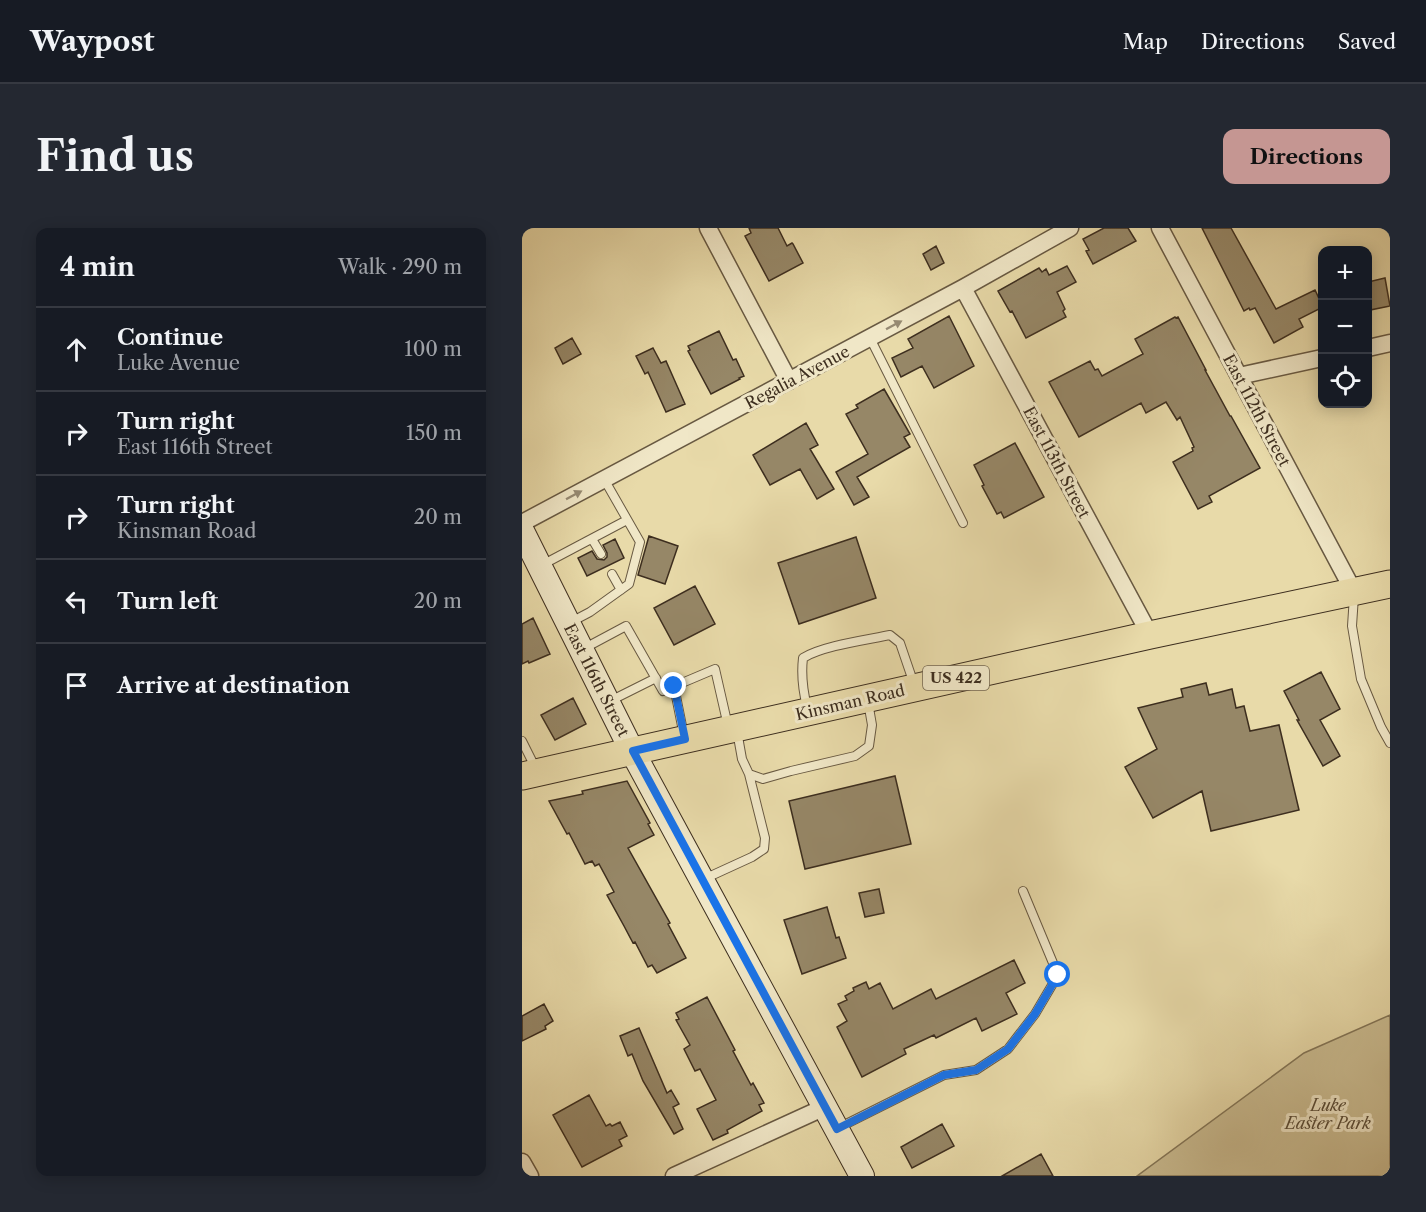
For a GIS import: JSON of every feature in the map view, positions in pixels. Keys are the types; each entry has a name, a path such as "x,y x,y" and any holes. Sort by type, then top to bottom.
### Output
{"main road":[{"name":"East 116th Street","path":"522,531 633,751 862,1176"},
{"name":"Kinsman Road","path":"530,774 1150,635 1390,584"}],"street":[{"path":"708,228 789,381"},
{"name":"East 112th Street","path":"1160,228 1354,592"},
{"name":"Regalia Avenue","path":"522,523 963,288 1062,230"},
{"name":"East 113th Street","path":"963,288 1150,635"},
{"path":"1372,347 1390,343"},
{"path":"1239,376 1318,359"},
{"path":"674,1176 825,1107"},
{"path":"522,1162 530,1176"}],"lane":[{"path":"870,338 963,524"},
{"path":"568,624 590,612 629,584 640,542 604,479"},
{"path":"540,567 627,520"},
{"path":"592,539 601,554"},
{"path":"612,574 621,590"},
{"path":"1354,592 1352,626 1361,680 1390,743"},
{"path":"582,650 626,626 663,691 716,669 765,838 764,849 702,880"},
{"path":"808,712 803,692 803,658 825,649 860,641 890,635 900,644 915,688"},
{"path":"608,702 656,678"},
{"path":"674,686 685,739"},
{"path":"748,774 763,779 855,756 869,746 872,725 868,698"},
{"path":"522,741 530,774"},
{"path":"837,1129 944,1075 976,1070 1008,1049 1035,1014 1058,975 1023,891"}],"green space":[{"name":"Luke Easter Park","path":"1390,1015 1390,1176 1137,1176 1304,1053"}],"building":[{"path":"749,228 778,228 787,246 793,244 803,263 769,281 745,236 751,233"},
{"path":"1104,228 1128,228 1136,241 1093,264 1083,239"},
{"path":"1202,228 1231,228 1276,309 1315,290 1318,296 1318,310 1299,319 1303,327 1274,343 1255,308 1244,311"},
{"path":"936,246 944,263 931,270 923,254"},
{"path":"1067,266 1076,282 1057,292 1066,317 1026,338 998,291 1039,268 1042,272 1046,269 1049,275"},
{"path":"1385,278 1390,306 1372,310 1372,281"},
{"path":"949,316 974,366 934,388 922,366 901,377 892,358 913,348 908,339"},
{"path":"1178,317 1260,468 1209,496 1212,502 1198,509 1173,462 1193,451 1194,447 1180,417 1177,420 1166,402 1146,413 1141,403 1079,437 1049,382 1090,361 1102,376 1143,354 1135,339"},
{"path":"719,331 733,360 736,359 744,376 711,394 688,351 690,350 688,346"},
{"path":"572,338 581,354 563,364 555,348"},
{"path":"653,348 661,363 666,361 685,404 666,412 648,372 645,374 636,356"},
{"path":"884,389 910,434 904,437 910,447 857,477 869,497 854,505 836,472 868,454 846,414 858,408 856,405"},
{"path":"806,423 818,445 810,449 834,489 817,499 800,469 770,485 753,455"},
{"path":"1015,443 1044,497 1004,518 1001,512 997,514 974,465"},
{"path":"649,536 678,546 665,584 638,575"},
{"path":"856,537 876,598 799,624 778,563"},
{"path":"615,539 624,558 587,576 578,558 592,551 597,559 604,560 607,553 603,545"},
{"path":"695,586 715,624 674,645 654,608"},
{"path":"533,618 550,654 522,664 522,624"},
{"path":"1321,672 1340,709 1320,720 1340,756 1323,766 1297,720 1299,720 1284,691"},
{"path":"1206,683 1209,695 1232,689 1236,708 1244,706 1250,731 1279,725 1299,810 1211,831 1202,791 1153,818 1125,767 1157,749 1138,708 1183,697 1181,689"},
{"path":"573,698 586,724 555,740 541,715"},
{"path":"895,776 911,844 805,869 789,801"},
{"path":"627,781 654,835 628,848 670,923 668,924 686,958 657,973 652,965 648,967 607,895 614,892 599,864 595,866 592,861 585,864 549,801"},
{"path":"879,889 884,913 865,917 859,893"},
{"path":"827,907 836,938 839,937 846,958 802,974 784,920"},
{"path":"1014,960 1025,983 1006,993 1017,1014 982,1031 976,1018 936,1038 934,1035 904,1049 906,1054 862,1077 837,1027 847,1021 838,1004 847,1000 845,996 854,991 853,988 866,982 869,989 880,983 893,1009 931,989 936,999"},
{"path":"707,997 751,1085 753,1083 764,1103 759,1105 762,1111 713,1140 697,1109 716,1100 700,1069 695,1071 684,1049 690,1045 676,1020 679,1019 676,1013"},
{"path":"544,1004 553,1021 545,1026 546,1029 522,1041 522,1016"},
{"path":"639,1028 667,1093 671,1090 679,1104 673,1107 683,1129 674,1134 643,1081 632,1054 628,1056 620,1036"},
{"path":"589,1095 606,1126 620,1122 627,1136 619,1140 622,1146 582,1167 553,1115"},
{"path":"942,1124 954,1146 912,1168 901,1147"},
{"path":"1041,1154 1053,1176 1002,1176"}],"route":[{"path":"674,686 685,739 633,751 837,1129 944,1075 976,1070 1008,1049 1035,1014 1058,975"}]}
